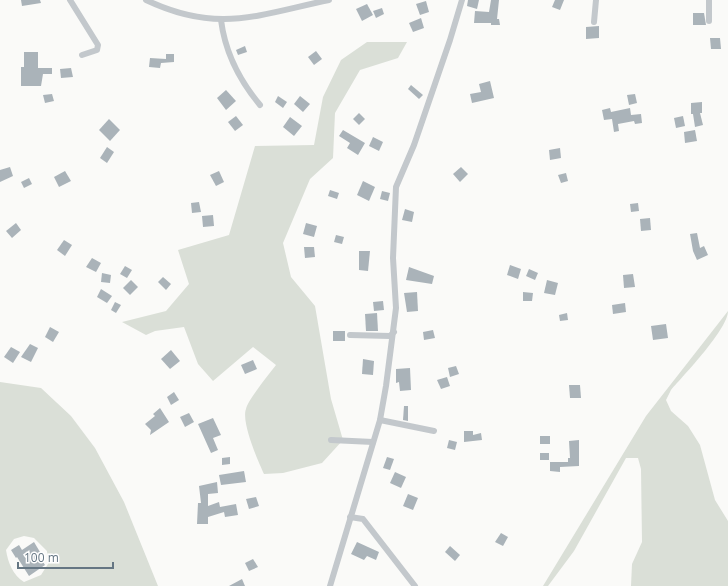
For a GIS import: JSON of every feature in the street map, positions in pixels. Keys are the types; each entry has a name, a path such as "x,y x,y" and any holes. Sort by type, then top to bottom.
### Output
{"street":[{"path":"70,0 98,45 97,50 82,55"},
{"path":"146,0 186,16 222,20 247,18 329,0"},
{"path":"330,586 380,420 394,332 396,284 393,258 396,187 414,145 462,0"},
{"path":"594,22 596,0"},
{"path":"709,0 709,21"},
{"path":"222,20 223,32 233,64 260,104"},
{"path":"350,335 390,336 394,332"},
{"path":"380,420 434,431"},
{"path":"332,440 373,442"},
{"path":"350,517 363,518 415,586"}],"shaded area":[{"path":"367,42 407,42 398,58 360,70 335,113 333,158 310,179 283,243 291,277 315,306 331,399 343,440 322,463 283,473 264,474 251,442 245,415 248,405 259,387 276,365 253,347 213,381 198,364 184,327 155,331 146,335 122,322 166,311 189,284 178,250 229,235 255,146 314,145 323,97 341,60"},
{"path":"728,311 721,329 695,363 671,390 666,400 671,411 688,426 700,445 715,500 728,521 728,586 631,586 632,564 642,542 641,469 638,458 626,458 574,551 548,586 543,586 646,416"},
{"path":"0,382 41,388 71,416 95,448 124,502 158,586 0,586","holes":["24,536 34,538 47,551 48,564 41,575 24,582 17,576 12,568 8,560 6,550 14,539"]}],"building":[{"path":"21,0 40,0 41,3 22,6"},
{"path":"468,0 479,0 477,9 467,6"},
{"path":"491,0 499,0 497,19 499,19 500,25 491,25 491,23 474,23 475,11 489,12"},
{"path":"555,0 564,0 560,10 552,7"},
{"path":"426,1 429,12 420,15 416,4"},
{"path":"367,4 373,15 362,21 356,9"},
{"path":"382,8 384,14 376,18 373,11"},
{"path":"693,13 704,13 706,25 693,25"},
{"path":"421,18 424,28 413,32 409,23"},
{"path":"599,26 599,38 586,39 586,27"},
{"path":"710,38 720,38 721,49 711,49"},
{"path":"245,46 247,52 238,55 236,50"},
{"path":"316,51 322,59 314,65 308,57"},
{"path":"24,52 38,52 38,68 52,68 52,74 43,74 41,86 21,86 21,67 24,67"},
{"path":"166,54 174,54 174,62 161,63 160,68 149,67 150,58 166,59"},
{"path":"71,68 73,77 61,78 60,69"},
{"path":"490,81 494,98 472,103 470,94 481,92 479,84"},
{"path":"411,85 423,95 419,99 408,89"},
{"path":"226,90 236,101 226,110 217,98"},
{"path":"52,94 54,101 45,103 43,95"},
{"path":"635,94 637,103 629,105 627,95"},
{"path":"278,96 287,102 283,108 275,102"},
{"path":"300,96 310,104 303,112 294,104"},
{"path":"702,102 702,113 700,113 703,125 695,127 693,114 691,114 691,103"},
{"path":"610,108 611,112 630,108 631,115 641,114 642,123 635,124 634,121 618,124 619,131 614,132 612,119 604,120 602,110"},
{"path":"359,113 365,119 359,125 353,119"},
{"path":"236,116 243,125 235,131 228,122"},
{"path":"683,116 685,126 676,128 674,118"},
{"path":"290,117 302,126 294,136 283,127"},
{"path":"109,119 120,130 110,141 99,130"},
{"path":"343,130 365,143 358,155 347,148 350,143 339,136"},
{"path":"695,130 697,141 685,143 684,132"},
{"path":"373,137 383,142 379,151 369,146"},
{"path":"107,147 114,152 107,163 100,158"},
{"path":"560,148 561,158 550,160 549,150"},
{"path":"10,167 13,176 0,182 0,170"},
{"path":"461,167 468,174 460,182 453,174"},
{"path":"65,171 71,181 59,187 54,177"},
{"path":"219,171 224,182 216,186 210,175"},
{"path":"566,173 568,181 561,183 558,175"},
{"path":"29,178 32,184 24,188 21,182"},
{"path":"363,181 375,187 369,201 357,195"},
{"path":"330,190 339,193 337,199 328,196"},
{"path":"382,191 390,193 388,201 380,199"},
{"path":"199,202 201,212 192,213 191,203"},
{"path":"638,203 639,211 631,212 630,204"},
{"path":"405,209 414,212 412,222 402,220"},
{"path":"213,215 214,226 203,227 202,216"},
{"path":"650,218 651,230 641,231 640,219"},
{"path":"16,223 21,230 12,238 6,231"},
{"path":"306,223 317,226 314,237 303,234"},
{"path":"697,233 700,248 704,246 708,255 697,260 693,251 690,234"},
{"path":"336,235 344,237 342,244 334,242"},
{"path":"64,240 72,245 65,256 57,250"},
{"path":"304,247 314,247 315,257 305,258"},
{"path":"359,251 370,251 368,271 359,270"},
{"path":"92,258 101,263 96,272 86,267"},
{"path":"510,265 521,269 518,279 507,275"},
{"path":"125,266 132,270 127,278 120,274"},
{"path":"409,267 434,276 432,284 406,280"},
{"path":"529,269 538,273 535,280 526,276"},
{"path":"102,273 111,275 110,283 101,282"},
{"path":"633,274 635,287 624,288 623,275"},
{"path":"163,277 171,284 166,290 158,282"},
{"path":"131,280 138,287 130,295 123,288"},
{"path":"547,280 558,283 555,295 544,293"},
{"path":"101,289 112,296 107,303 97,297"},
{"path":"417,292 418,311 407,312 404,293"},
{"path":"523,292 533,293 532,301 523,301"},
{"path":"383,301 384,310 374,311 373,302"},
{"path":"115,302 121,305 116,313 111,310"},
{"path":"625,303 626,312 613,314 612,305"},
{"path":"377,313 378,331 366,331 365,314"},
{"path":"567,313 568,320 560,321 559,315"},
{"path":"666,324 668,338 653,340 651,326"},
{"path":"50,327 59,332 53,342 45,337"},
{"path":"433,330 435,338 424,340 423,332"},
{"path":"333,331 345,331 345,341 333,341"},
{"path":"30,344 38,348 31,362 21,357"},
{"path":"11,347 20,352 13,363 4,357"},
{"path":"171,350 180,361 170,369 161,359"},
{"path":"363,359 374,361 373,375 362,374"},
{"path":"253,360 257,369 245,374 241,365"},
{"path":"456,366 459,374 450,377 448,368"},
{"path":"410,368 411,390 400,391 399,382 396,383 396,369"},
{"path":"447,377 450,386 441,389 437,380"},
{"path":"569,385 580,385 581,398 570,398"},
{"path":"174,392 179,400 171,405 167,397"},
{"path":"404,406 408,406 408,421 403,420"},
{"path":"160,408 169,422 150,435 151,430 145,424 155,416 153,414"},
{"path":"189,413 194,422 185,427 180,417"},
{"path":"213,418 221,435 213,438 218,450 211,453 198,424"},
{"path":"464,431 473,431 473,435 481,433 482,440 464,442"},
{"path":"540,436 550,436 550,444 540,444"},
{"path":"449,440 457,442 455,450 447,448"},
{"path":"579,440 579,466 560,467 560,472 550,471 550,462 568,462 568,458 570,458 569,441"},
{"path":"540,453 549,453 549,460 540,460"},
{"path":"230,457 230,464 222,465 222,458"},
{"path":"387,457 394,459 390,470 383,468"},
{"path":"244,471 246,482 221,485 219,475"},
{"path":"395,472 406,477 401,488 390,483"},
{"path":"217,482 218,493 208,494 208,506 219,502 220,507 236,504 238,515 225,517 224,512 208,517 208,524 197,524 198,503 201,503 199,486"},
{"path":"408,494 418,498 413,510 403,506"},
{"path":"256,497 259,506 249,509 246,499"},
{"path":"501,533 508,537 503,546 495,542"},
{"path":"34,542 40,552 37,553 45,565 29,576 11,550 19,545 22,550"},
{"path":"357,542 379,552 376,560 367,556 364,560 351,554"},
{"path":"450,546 460,555 455,561 445,552"},
{"path":"253,559 258,567 249,571 245,563"},
{"path":"242,579 245,586 229,586"}]}
